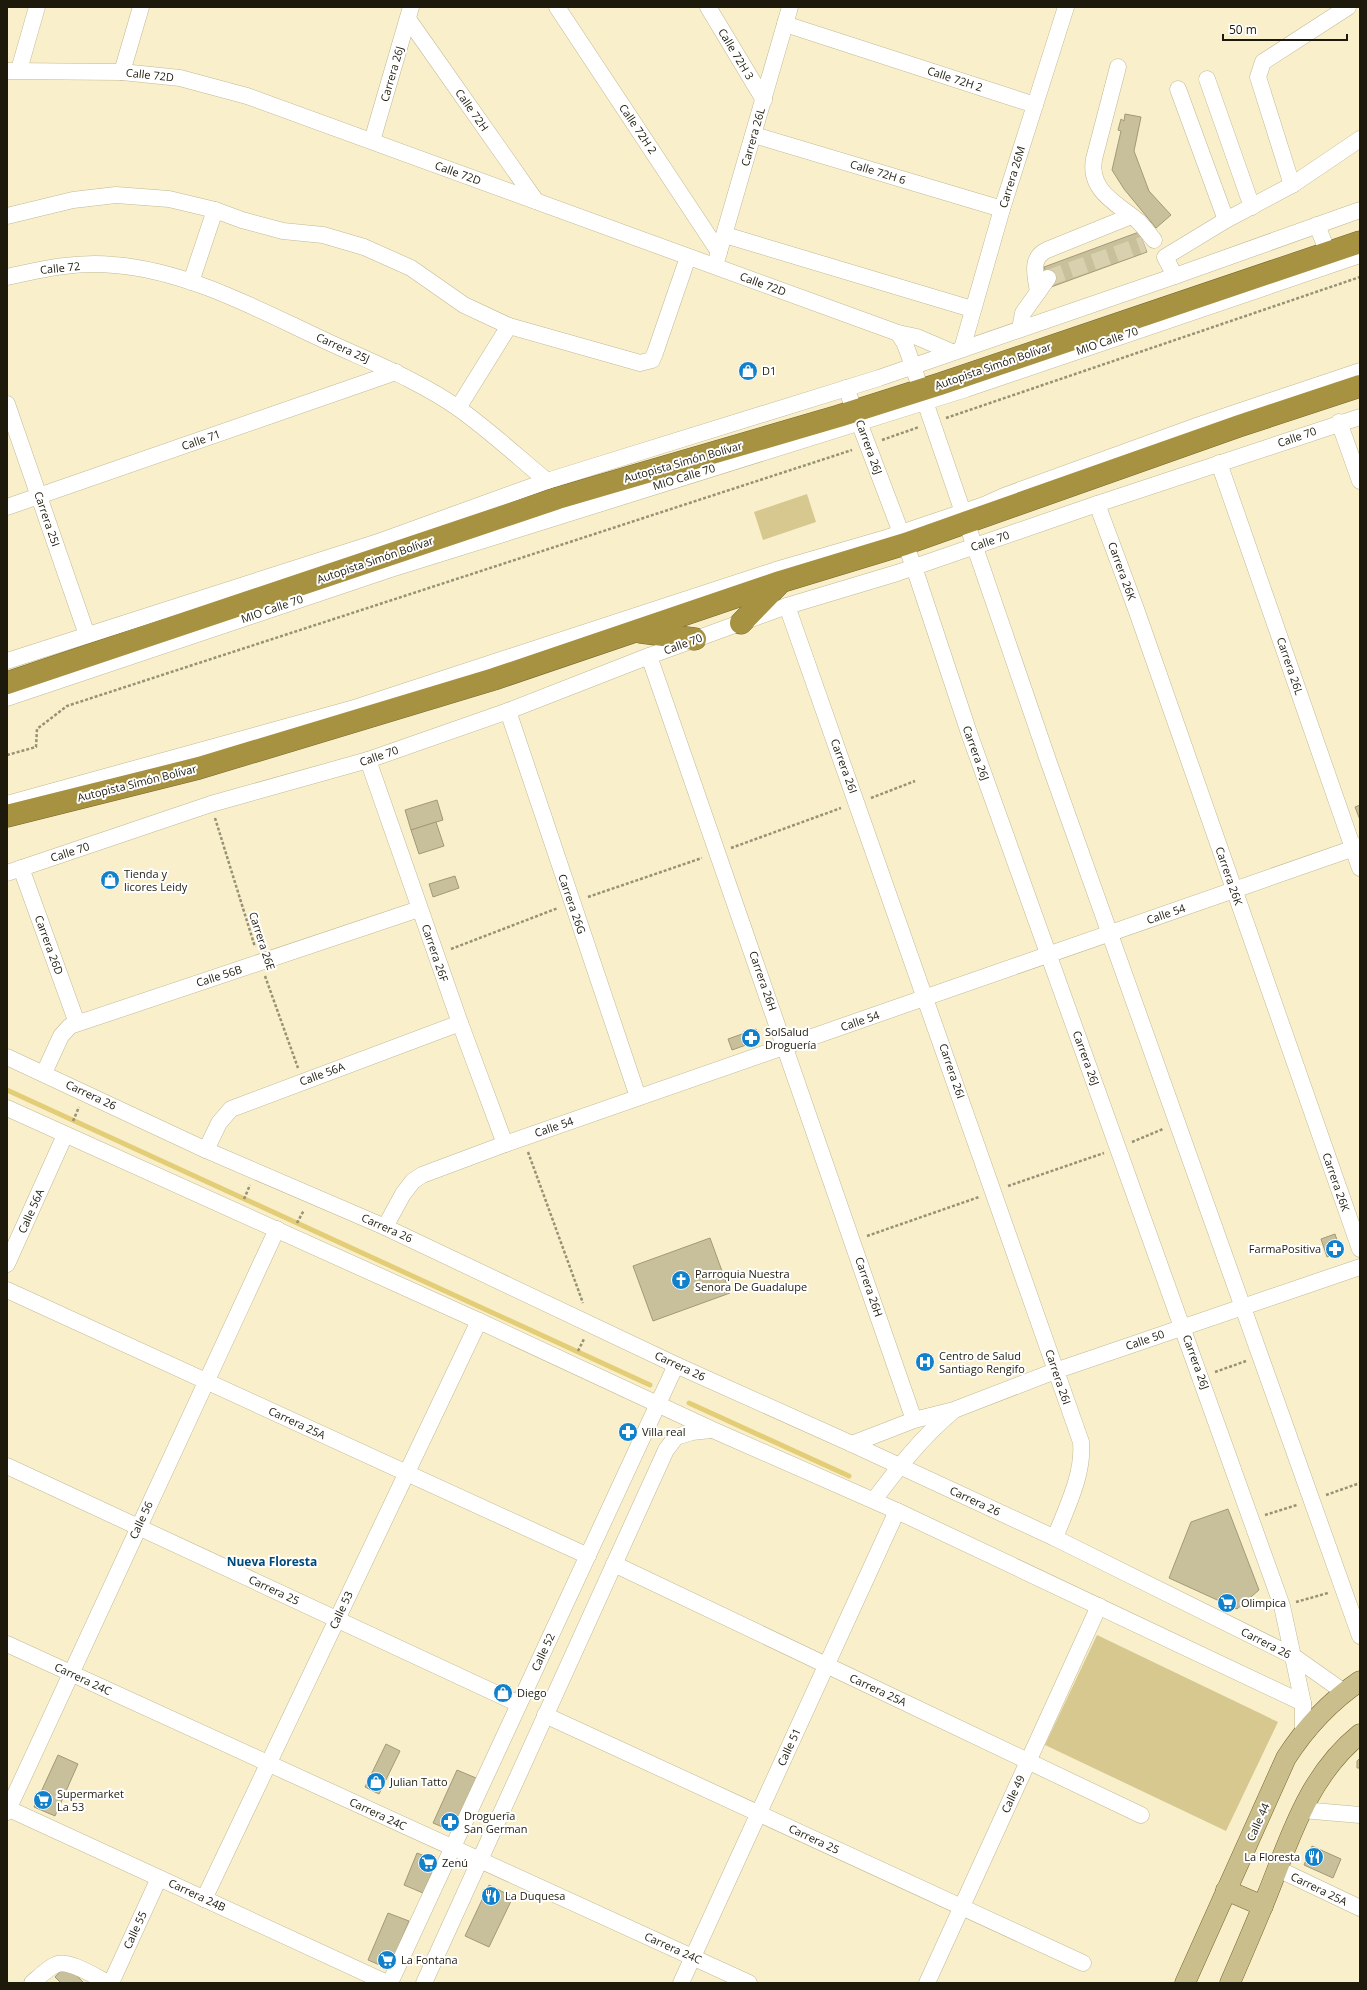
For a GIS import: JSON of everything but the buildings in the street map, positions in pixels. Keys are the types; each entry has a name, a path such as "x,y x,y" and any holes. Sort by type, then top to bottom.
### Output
{"highway":[{"name":"Autopista Simón Bolívar","path":"7,683 384,549 558,498 858,416 922,396 1360,242"},
{"name":"Autopista Simón Bolívar","path":"7,816 207,766 494,679 635,632 903,538 1360,386"},
{"path":"741,623 780,582"},
{"path":"635,632 695,640"}],"main road":[{"name":"Calle 44","path":"1185,1983 1226,1890 1258,1824 1286,1758 1303,1732 1325,1708 1352,1686"},
{"path":"1230,1983 1302,1810 1327,1767 1337,1754 1360,1734"},
{"path":"1226,1890 1263,1906"}],"street":[{"path":"13,70 37,7"},
{"path":"122,72 141,7"},
{"name":"Calle 72H 2","path":"557,7 717,259"},
{"name":"Calle 72H 3","path":"708,7 764,100"},
{"name":"Carrera 26L","path":"717,259 790,7"},
{"name":"Carrera 26M","path":"957,350 972,309 1065,7"},
{"path":"1292,185 1258,77 1263,62 1348,7"},
{"name":"Carrera 26J","path":"372,141 410,13"},
{"name":"Calle 72H","path":"410,13 536,201"},
{"name":"Calle 72H 2","path":"784,24 1035,105"},
{"path":"1118,67 1094,159 1093,174 1095,180 1107,198 1132,216 1149,242 1165,257 1175,276"},
{"name":"Calle 72D","path":"13,70 122,72 180,78 247,96 688,257 717,259 898,333 917,336 957,350"},
{"path":"1207,79 1252,207"},
{"path":"1178,89 1226,220"},
{"name":"Calle 72H 6","path":"754,135 1002,209"},
{"path":"1165,257 1226,220 1292,185 1360,140"},
{"path":"7,216 73,200 116,195 169,199 215,210 242,220 283,231 322,235 364,247 411,268 464,304 509,326 640,363 652,360 688,257"},
{"path":"191,282 215,210"},
{"path":"7,662 87,635 384,549 547,481 912,367 1360,210"},
{"path":"1038,292 1034,266 1039,254 1132,216"},
{"path":"1317,225 1328,253"},
{"path":"725,235 972,309"},
{"name":"MIO Calle 70","path":"922,396 981,384 1360,255"},
{"name":"Carrera 25J","path":"114,264 167,273 191,282 396,372 458,408 547,481"},
{"name":"Calle 72","path":"7,277 54,266 114,264"},
{"path":"1020,329 1023,313 1048,278"},
{"path":"458,408 509,326"},
{"path":"898,333 904,342 974,547 1110,933 1360,1636"},
{"path":"964,518 1202,424 1360,371"},
{"name":"Calle 71","path":"7,507 396,372"},
{"name":"Carrera 26J","path":"846,388 858,416 914,567 968,733 1201,1377 1282,1606 1304,1703 1303,1732"},
{"name":"Carrera 25I","path":"7,404 87,635"},
{"name":"MIO Calle 70","path":"7,698 391,569 858,416"},
{"name":"Calle 70","path":"14,870 211,804 368,760 508,710 649,656 787,606 914,567 1339,422 1360,417"},
{"path":"1339,422 1360,481"},
{"name":"Carrera 26L","path":"1218,464 1356,848 1360,868"},
{"name":"Carrera 26K","path":"1097,504 1136,609 1360,1250"},
{"path":"7,804 194,754 351,709 776,570 903,538"},
{"name":"Carrera 26I","path":"787,606 1081,1442 1082,1453 1079,1472 1055,1538"},
{"name":"Carrera 26H","path":"649,656 914,1420"},
{"name":"Carrera 26G","path":"508,710 638,1097"},
{"name":"Carrera 26F","path":"368,760 419,909 505,1144"},
{"name":"Calle 54","path":"385,1227 403,1194 413,1181 422,1174 638,1097 1356,848"},
{"name":"Carrera 26D","path":"14,870 77,1023"},
{"name":"Calle 56B","path":"44,1073 63,1032 70,1026 419,909"},
{"name":"Calle 56A","path":"206,1150 219,1123 231,1108 460,1023"},
{"name":"Carrera 26","path":"7,1057 206,1150 385,1227 676,1365 852,1444 1055,1538 1352,1686"},
{"path":"7,1108 68,1131 713,1430 874,1500 1304,1703"},
{"name":"Calle 56A","path":"7,1264 68,1131"},
{"name":"Calle 56","path":"8,1810 277,1229"},
{"name":"Calle 50","path":"852,1444 914,1420 954,1410 1055,1371 1360,1267"},
{"name":"Carrera 25A","path":"7,1290 588,1556"},
{"name":"Calle 53","path":"204,1899 478,1321"},
{"name":"Calle 52","path":"390,1983 676,1365"},
{"name":"Calle 50","path":"874,1500 899,1466 922,1439 954,1410"},
{"path":"424,1983 666,1450 676,1437 692,1432 713,1430"},
{"name":"Carrera 25","path":"7,1466 519,1704"},
{"name":"Calle 51","path":"681,1983 897,1511"},
{"name":"Carrera 25A","path":"614,1564 1142,1815"},
{"name":"Calle 49","path":"926,1983 1099,1606"},
{"name":"Carrera 24C","path":"7,1644 749,1983"},
{"name":"Carrera 25","path":"546,1715 1083,1963"},
{"name":"Carrera 24B","path":"8,1810 387,1983"},
{"path":"1302,1810 1360,1815"},
{"name":"Carrera 25A","path":"1278,1869 1360,1908"},
{"name":"Calle 55","path":"111,1983 159,1878"},
{"path":"32,1983 55,1965 62,1963 73,1966 108,1983"}],"path":[{"path":"7,755 36,747 37,728 67,706 868,444 1360,277"},
{"path":"436,955 572,903 857,803 915,781"},
{"name":"Carrera 26E","path":"211,804 260,962 302,1081"},
{"path":"68,1131 79,1107"},
{"path":"1118,1148 1178,1122"},
{"path":"523,1138 590,1324 584,1339"},
{"path":"241,1204 250,1185"},
{"path":"294,1228 304,1211"},
{"path":"1201,1377 1261,1356"},
{"path":"1251,1519 1360,1483"}],"shaded area":[{"path":"807,494 816,522 763,540 754,512"},
{"path":"1097,1635 1278,1722 1226,1831 1045,1745"}],"waterway":[{"path":"7,1090 650,1385"},
{"path":"689,1403 849,1476"}],"tunnel":[{"path":"1048,278 1144,244"}],"place":[{"name":"D1","path":"748,371"},
{"name":"Tienda y licores Leidy","path":"110,880"},
{"name":"SolSalud Droguería","path":"751,1038"},
{"name":"FarmaPositiva","path":"1335,1249"},
{"name":"Parroquia Nuestra Senora De Guadalupe","path":"681,1280"},
{"name":"Centro de Salud Santiago Rengifo","path":"925,1362"},
{"name":"Villa real","path":"628,1432"},
{"name":"Olimpica","path":"1227,1603"},
{"name":"Diego","path":"503,1693"},
{"name":"Julian Tatto","path":"376,1782"},
{"name":"Supermarket La 53","path":"43,1800"},
{"name":"Droguerīa San German","path":"450,1822"},
{"name":"La Floresta","path":"1314,1857"},
{"name":"Zenú","path":"428,1863"},
{"name":"La Duquesa","path":"491,1896"},
{"name":"La Fontana","path":"387,1960"}],"district":[{"name":"Nueva Floresta","path":"272,1562"}]}
